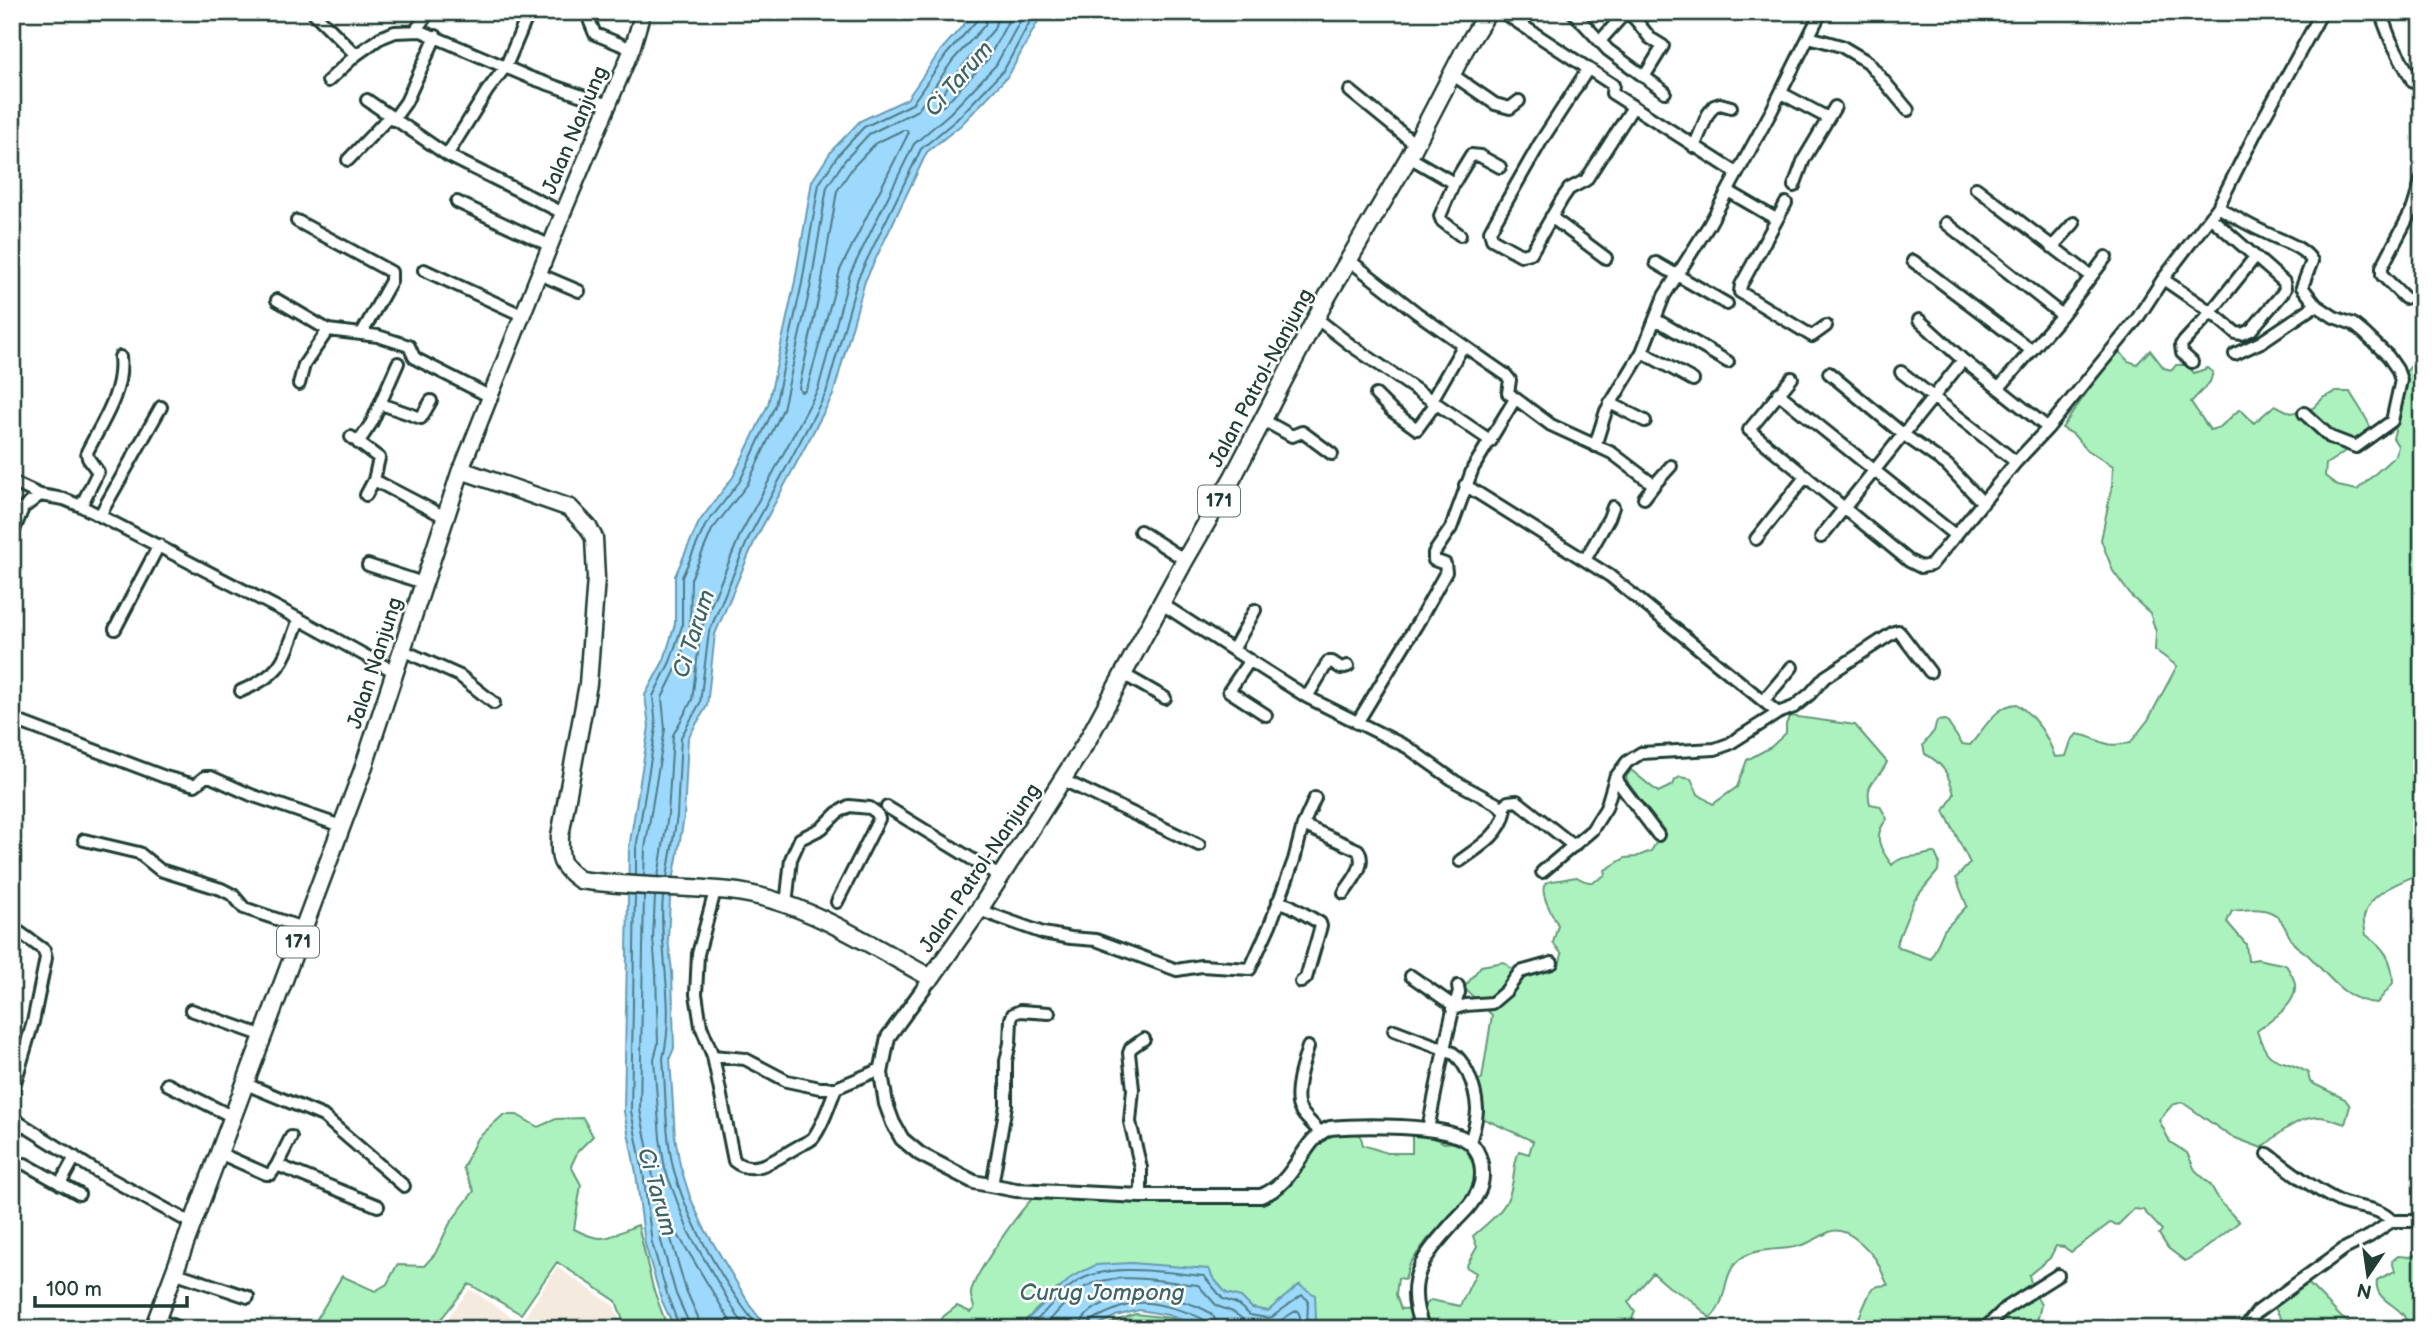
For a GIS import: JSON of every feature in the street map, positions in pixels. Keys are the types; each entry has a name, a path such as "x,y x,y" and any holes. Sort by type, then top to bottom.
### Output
{"main road":[{"name":"Jalan Nanjung","path":"155,1324 341,826 461,470 563,213 632,49 643,12"},
{"name":"Jalan Patrol-Nanjung","path":"461,470 569,508 588,527 594,538 596,578 588,684 560,836 559,854 567,871 580,880 731,891 786,905 827,922 931,978 1001,877 1087,741 1317,318 1488,12"}],"street":[{"path":"313,12 356,55"},
{"path":"415,31 429,12"},
{"path":"447,155 486,91 506,66 529,12"},
{"path":"594,12 590,22 594,34 632,49"},
{"path":"1502,12 1614,85 1612,93 1737,173"},
{"path":"1573,12 1617,57 1665,92"},
{"path":"1600,41 1626,12 1635,19 1650,38 1663,46 1644,77"},
{"path":"1595,446 1610,403 1642,352 1664,296 1728,191 1821,12"},
{"path":"1749,430 1909,561 1921,567 1931,565 2137,319 2163,279 2218,207 2322,12"},
{"path":"2381,12 2391,41 2413,82 2422,85"},
{"path":"328,81 356,55 380,38 395,32 415,31 436,36 608,106"},
{"path":"348,160 406,102 436,36"},
{"path":"1809,37 1841,46 1868,62 1908,110"},
{"path":"1588,69 1496,220 1490,235 1492,239 1521,255 1534,250 1569,189 1586,180 1633,107"},
{"path":"1452,75 1495,104 1510,108 1519,101"},
{"path":"1350,91 1412,150 1454,183"},
{"path":"1781,93 1830,121"},
{"path":"367,100 447,155 563,213"},
{"path":"1694,147 1710,110 1720,104 1731,107"},
{"path":"1794,186 1804,159 1830,121 1835,107"},
{"path":"1460,235 1442,221 1440,216 1454,183 1471,155 1480,156 1500,167"},
{"path":"2405,298 2382,275 2382,267 2418,211 2422,178"},
{"path":"1976,188 2091,276"},
{"path":"1728,191 1776,219"},
{"path":"457,202 551,246"},
{"path":"1786,203 1741,285 1740,292 1812,336 1826,326"},
{"path":"2218,207 2295,246 2311,257 2312,265 2302,287 2316,305 2364,333 2388,356 2397,369 2400,380 2392,421 2356,447 2330,436 2304,413"},
{"path":"1551,217 1606,258"},
{"path":"2163,279 2242,334 2251,330 2286,289 2286,285 2210,217"},
{"path":"297,220 391,272 391,281 362,333"},
{"path":"1946,223 2062,315"},
{"path":"2052,247 2074,223"},
{"path":"1999,388 2062,315 2106,257"},
{"path":"2192,362 2182,353 2181,345 2255,257"},
{"path":"1349,260 1417,313 1509,377 1508,393 1515,399 1551,425 1612,453 1654,485"},
{"path":"1913,261 2031,350"},
{"path":"1656,263 1727,304"},
{"path":"424,270 524,316"},
{"path":"539,274 579,291"},
{"path":"277,300 328,330 378,335 409,346 414,357 489,396"},
{"path":"2235,354 2261,342 2316,305"},
{"path":"1317,318 1352,346 1491,442"},
{"path":"2261,318 2280,329"},
{"path":"1655,319 1728,362"},
{"path":"1919,320 1963,360 2048,428"},
{"path":"299,384 304,365 328,330"},
{"path":"1377,395 1414,434 1463,346"},
{"path":"1642,352 1693,380"},
{"path":"81,506 97,472 87,452 116,395 121,369 120,357"},
{"path":"1821,537 1963,360"},
{"path":"366,495 374,480 379,460 355,440 381,404 398,363"},
{"path":"1901,372 2016,462"},
{"path":"1829,373 1904,435 1947,465 1983,503"},
{"path":"1741,439 1792,378"},
{"path":"1778,393 1956,536"},
{"path":"1357,723 1446,572 1445,564 1432,557 1451,528 1473,468 1515,399"},
{"path":"381,404 421,418 431,401"},
{"path":"1610,403 1645,421"},
{"path":"100,515 161,407"},
{"path":"1263,420 1292,436 1302,432 1332,454"},
{"path":"1644,498 1671,466"},
{"path":"1756,539 1806,476"},
{"path":"374,480 445,517"},
{"path":"12,481 40,495 64,499 100,515 394,671"},
{"path":"1465,485 1610,576 1778,713"},
{"path":"12,535 23,508 40,495"},
{"path":"1585,560 1614,510 1613,507"},
{"path":"1140,531 1185,560"},
{"path":"115,629 159,545"},
{"path":"368,565 423,583"},
{"path":"1162,604 1307,697 1407,747 1456,782 1503,808"},
{"path":"1233,650 1255,610"},
{"path":"241,691 275,672 283,661 299,619"},
{"path":"1542,872 1592,830 1611,794 1615,778 1627,762 1641,753 1714,749 1729,744 1778,713 1794,707 1842,664 1894,632 1901,634 1930,673"},
{"path":"402,650 460,676 494,703"},
{"path":"1250,660 1229,691 1266,715"},
{"path":"1307,697 1328,663 1332,662 1342,668 1348,666"},
{"path":"1763,700 1792,667"},
{"path":"1123,674 1165,698"},
{"path":"12,719 165,778 195,785 205,777 211,777 251,795 341,826"},
{"path":"1615,778 1658,835"},
{"path":"1063,780 1199,845"},
{"path":"979,910 1043,933 1096,940 1177,970 1201,966 1248,969 1252,967 1261,949 1294,860 1303,825 1315,798"},
{"path":"1460,861 1489,840 1504,819 1503,808 1508,802 1517,801 1574,846"},
{"path":"786,905 790,859 800,839 822,828 849,806 870,807 875,810 879,819 837,902"},
{"path":"887,807 1001,877"},
{"path":"1303,825 1358,850 1362,856 1362,863 1344,892"},
{"path":"84,840 139,853 160,870 228,892 252,912 303,928"},
{"path":"711,891 698,954 696,994 701,1026 713,1056 734,1161 747,1167 755,1167 780,1158 809,1141 820,1127 836,1088"},
{"path":"1278,901 1301,911 1321,926 1306,978 1301,982"},
{"path":"12,927 44,950 46,958 33,1022 12,1093"},
{"path":"1453,1008 1492,1003 1506,991 1520,972 1552,963"},
{"path":"1411,976 1453,1008"},
{"path":"931,978 888,1037 881,1069 886,1104 893,1123 909,1147 974,1182 1016,1189 1141,1196 1261,1196 1282,1184 1320,1132 1330,1128 1343,1126 1428,1129 1470,1142"},
{"path":"1428,1129 1453,1008 1459,993 1458,986"},
{"path":"191,1010 261,1035"},
{"path":"992,1186 1006,1105 1006,1061 1011,1019 1013,1014 1020,1011 1049,1013"},
{"path":"1394,1030 1455,1053 1460,1058 1473,1088 1477,1109 1470,1142 1482,1168 1482,1180 1473,1201 1433,1246 1419,1271 1413,1294 1423,1329"},
{"path":"1141,1196 1141,1168 1131,1134 1133,1089 1129,1053 1131,1048 1144,1039"},
{"path":"1308,1047 1300,1070 1298,1104 1301,1112 1320,1132"},
{"path":"713,1056 745,1059 787,1081 804,1086 836,1088 881,1069"},
{"path":"167,1084 233,1117"},
{"path":"246,1084 323,1116 404,1186"},
{"path":"12,1118 96,1171 191,1223"},
{"path":"219,1153 266,1174 274,1172 291,1136"},
{"path":"2268,1154 2331,1196 2344,1203 2375,1210 2392,1221"},
{"path":"60,1184 75,1157"},
{"path":"25,1164 79,1194"},
{"path":"277,1166 377,1206"},
{"path":"2244,1329 2257,1312 2344,1249 2392,1221 2422,1221"},
{"path":"173,1272 248,1297"},
{"path":"1984,1329 2006,1308 2058,1275"},
{"path":"155,1324 181,1329"}],"shaded area":[{"path":"557,1267 614,1306 622,1329 439,1329 470,1289 521,1323"}],"green space":[{"path":"2150,350 2164,368 2172,370 2176,365 2187,365 2194,373 2208,368 2213,372 2210,382 2191,402 2210,430 2220,427 2240,409 2254,423 2275,405 2291,413 2313,408 2324,397 2336,392 2350,392 2371,429 2326,464 2325,476 2338,486 2357,490 2396,455 2398,446 2393,438 2402,404 2405,373 2411,366 2422,369 2422,884 2412,877 2382,892 2366,909 2366,935 2378,944 2386,955 2393,975 2393,983 2377,1003 2346,993 2293,943 2281,920 2274,914 2256,909 2232,911 2227,922 2246,944 2248,961 2257,959 2286,965 2295,982 2295,992 2288,1005 2257,1031 2266,1052 2276,1060 2308,1073 2310,1082 2345,1099 2350,1106 2345,1124 2324,1117 2302,1120 2262,1148 2230,1136 2182,1102 2172,1105 2159,1120 2170,1142 2187,1153 2195,1170 2210,1184 2221,1203 2239,1222 2185,1261 2168,1248 2159,1234 2162,1230 2143,1210 2134,1209 2118,1225 2110,1223 2071,1252 2056,1246 2050,1258 2029,1275 2041,1305 2032,1329 1854,1329 1871,1290 1888,1285 1876,1260 1865,1247 1854,1237 1835,1231 1800,1246 1762,1251 1743,1257 1729,1274 1720,1304 1710,1318 1691,1300 1669,1287 1653,1273 1628,1302 1635,1312 1625,1329 1313,1329 1315,1307 1300,1285 1268,1311 1252,1308 1242,1299 1226,1293 1213,1278 1178,1268 1130,1263 1057,1289 1017,1329 934,1329 944,1316 957,1306 970,1312 974,1309 971,1293 979,1273 1007,1230 1032,1199 1278,1192 1300,1173 1326,1132 1342,1129 1360,1134 1363,1145 1387,1153 1412,1153 1412,1135 1432,1136 1444,1143 1457,1142 1467,1151 1477,1172 1469,1198 1427,1240 1409,1265 1405,1279 1398,1278 1396,1295 1401,1309 1422,1308 1431,1300 1460,1306 1476,1273 1466,1267 1477,1247 1473,1236 1496,1216 1509,1197 1519,1151 1529,1154 1533,1141 1482,1118 1476,1081 1482,1079 1492,1015 1464,988 1481,966 1504,962 1520,977 1559,966 1562,954 1553,943 1558,925 1544,896 1545,885 1548,882 1577,877 1589,882 1595,881 1606,874 1605,870 1625,858 1651,851 1664,830 1629,786 1626,777 1631,770 1658,792 1673,785 1680,777 1691,779 1698,794 1713,804 1737,787 1747,760 1771,747 1786,733 1786,724 1791,716 1855,725 1887,762 1869,790 1870,804 1880,806 1887,819 1882,825 1879,837 1884,853 1892,865 1904,858 1933,853 1939,862 1938,871 1914,900 1896,945 1931,959 1944,930 1967,906 1956,878 1970,863 1944,811 1954,794 1950,781 1941,766 1925,754 1923,745 1934,731 1937,721 1946,720 1962,744 1970,745 1996,713 2009,705 2017,704 2040,727 2055,757 2066,756 2071,741 2077,734 2107,744 2130,743 2148,720 2177,666 2155,650 2156,632 2150,613 2132,597 2113,571 2101,540 2112,486 2113,466 2086,449 2073,434 2062,428 2113,355 2120,352 2128,361 2137,364"},
{"path":"503,1115 517,1115 538,1127 556,1119 583,1118 593,1136 578,1151 571,1166 581,1185 574,1229 594,1237 607,1238 638,1225 653,1288 668,1329 626,1329 616,1301 557,1262 521,1314 469,1284 433,1329 311,1329 342,1276 375,1291 387,1284 397,1265 424,1266 435,1254 450,1223 474,1191 463,1168 476,1140"},
{"path":"2422,1251 2422,1329 2407,1329 2403,1314 2380,1295 2377,1280 2395,1271 2392,1261 2398,1256 2411,1257"},
{"path":"2309,1284 2355,1328 2370,1325 2374,1329 2287,1329 2275,1308"},
{"path":"1135,1314 1171,1318 1196,1329 1096,1329"}],"water":[{"name":"Ci Tarum","path":"975,12 1043,12 1009,75 961,125 927,152 865,281 833,395 755,540 715,634 707,706 688,738 684,817 670,899 668,939 672,971 674,1048 670,1058 675,1137 690,1197 703,1226 751,1307 768,1329 675,1329 661,1299 645,1244 636,1173 624,1112 629,848 649,727 645,695 664,660 675,624 675,576 699,522 733,477 768,405 795,281 812,181 832,150 860,121 907,99 941,50"},
{"name":"Curug Jompong","path":"1130,1263 1209,1269 1226,1293 1241,1297 1252,1308 1268,1311 1299,1285 1315,1295 1316,1318 1313,1329 1208,1329 1168,1315 1139,1310 1116,1316 1090,1329 1017,1329 1073,1276 1096,1265"}]}
